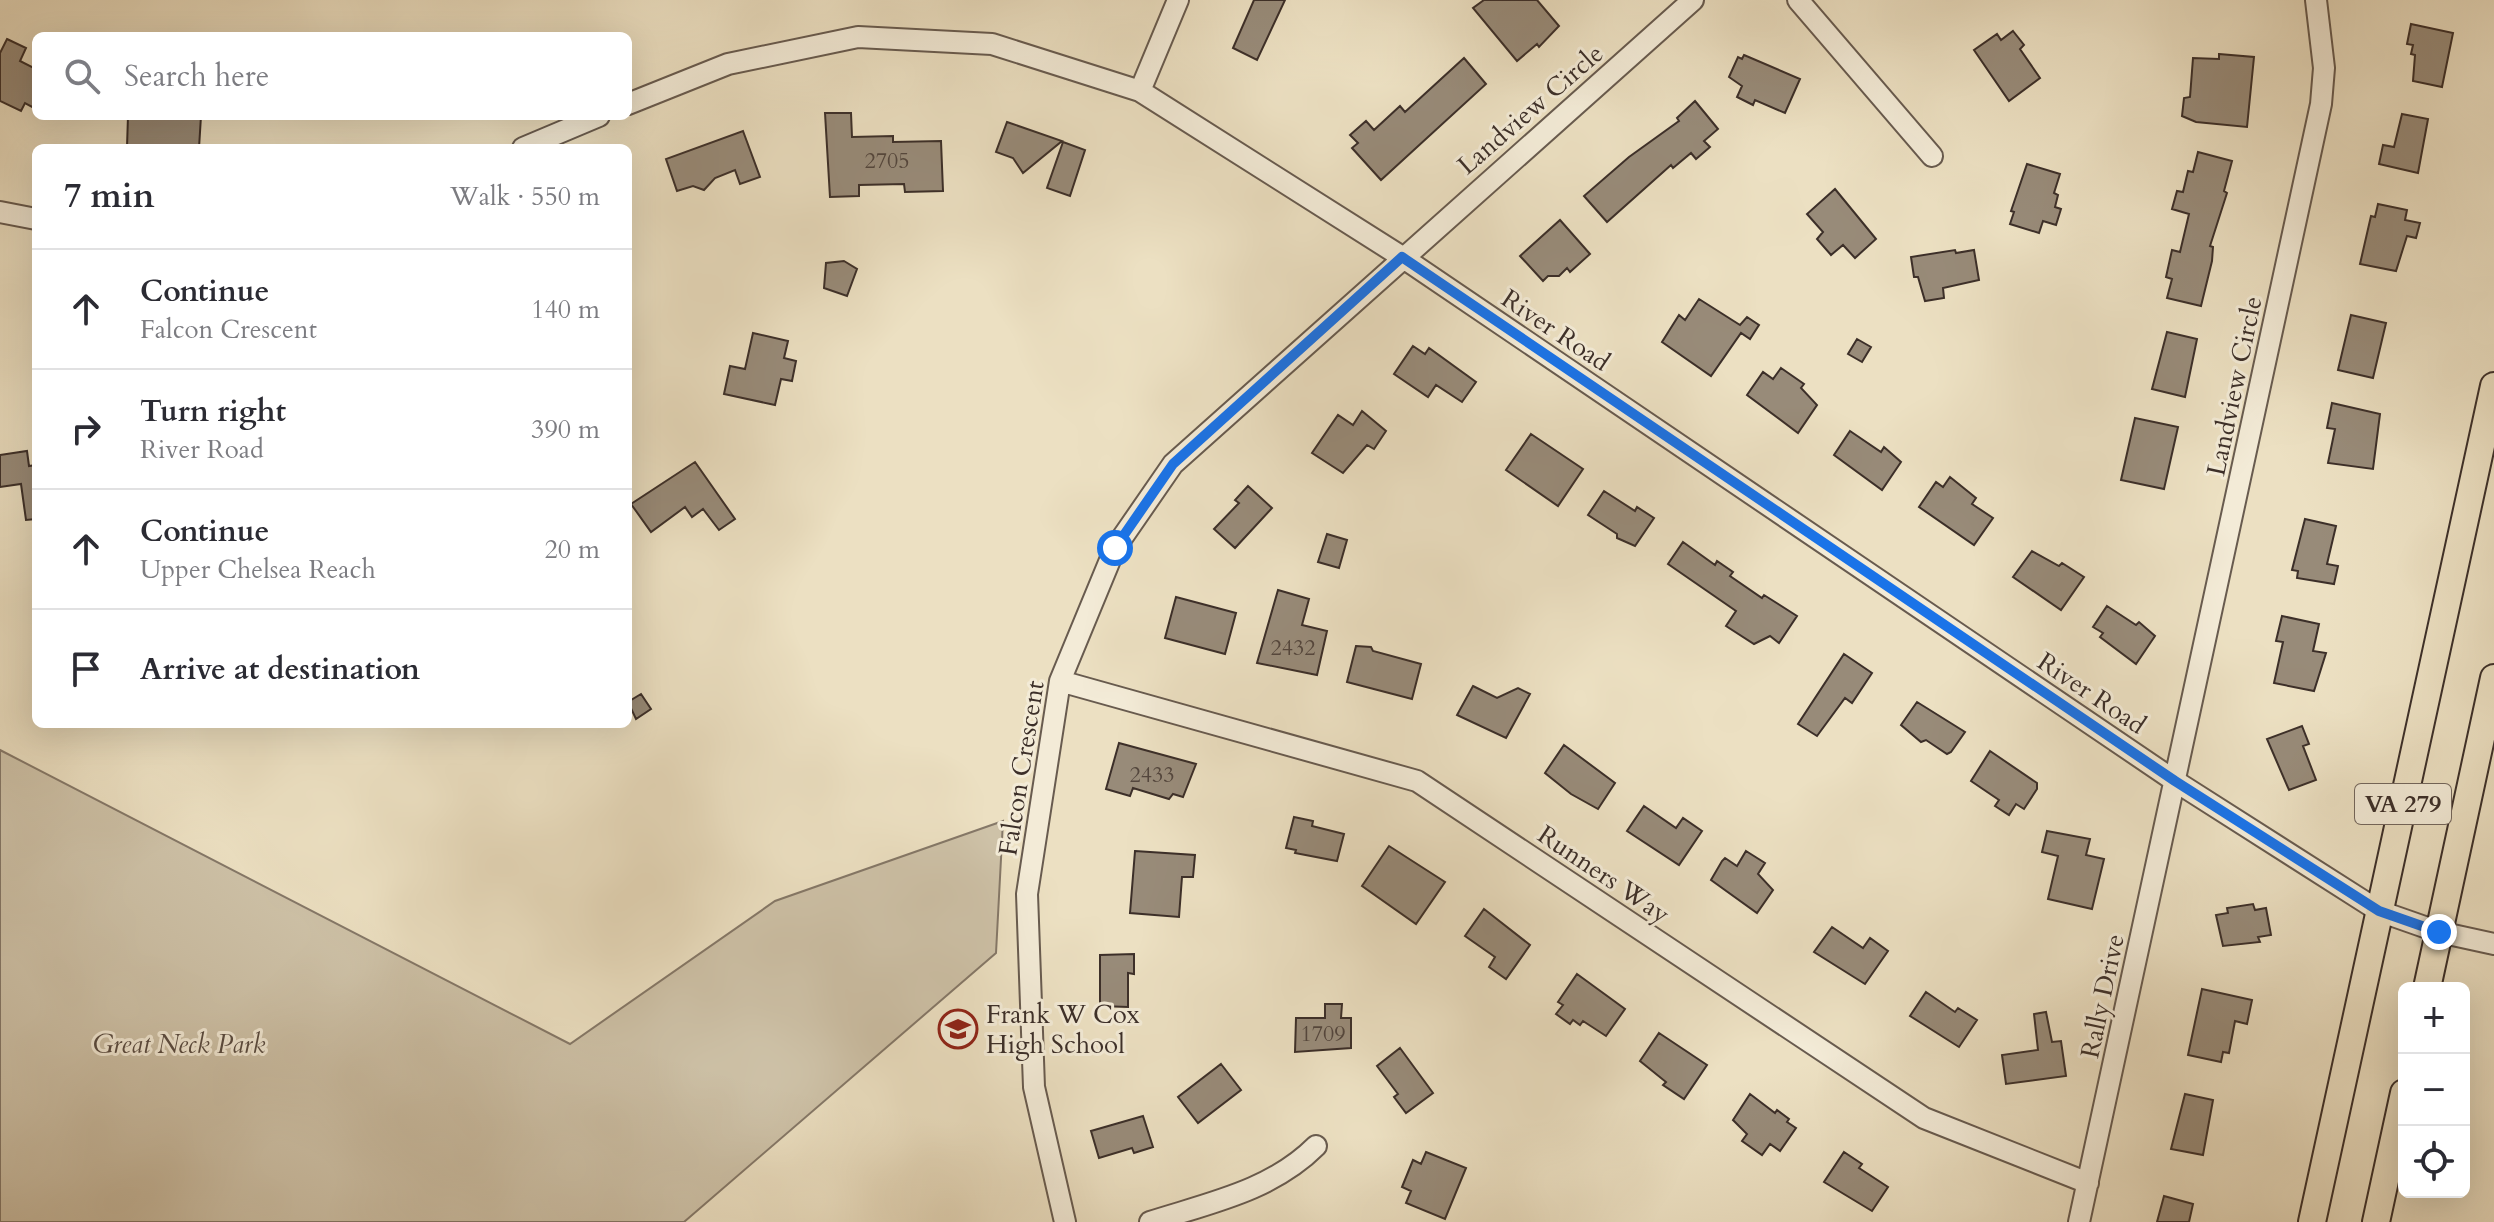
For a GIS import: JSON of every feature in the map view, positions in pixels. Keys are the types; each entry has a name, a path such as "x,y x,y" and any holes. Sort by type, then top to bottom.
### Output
{"main road":[{"name":"VA 279","path":"2312,1222 2494,386"},
{"name":"VA 279","path":"2428,982 2494,678"},
{"path":"2376,1222 2398,1121"}],"street":[{"path":"1140,91 1178,0"},
{"name":"Landview Circle","path":"1402,257 1693,0"},
{"path":"1798,0 1932,156"},
{"name":"Landview Circle","path":"2175,781 2321,104 2324,68 2316,0"},
{"name":"River Road","path":"632,102 728,64 858,37 992,44 1140,91 1402,257 2175,781 2379,911 2439,932 2494,944"},
{"path":"562,140 593,120"},
{"path":"0,212 32,218"},
{"name":"Falcon Crescent","path":"1065,1222 1034,1087 1027,894 1060,681 1115,548 1173,464 1402,257"},
{"name":"Runners Way","path":"1060,681 1417,781 1924,1118 2088,1183"},
{"name":"Rally Drive","path":"2079,1222 2175,781"},
{"path":"1150,1222 1256,1188 1281,1175 1316,1146"}],"green space":[{"name":"Great Neck Park","path":"0,750 570,1044 775,901 1003,821 996,953 684,1222 0,1222"}],"building":[{"path":"1254,0 1285,0 1257,60 1233,48"},
{"path":"1484,0 1537,0 1559,26 1539,47 1537,44 1517,61 1473,8"},
{"path":"2411,24 2453,33 2442,87 2413,81 2415,55 2411,54 2413,45 2407,44"},
{"path":"2013,31 2024,45 2020,49 2040,78 2009,101 1974,50 1997,34 2001,40"},
{"path":"7,39 26,48 20,61 32,67 32,107 25,103 21,111 0,101 0,53"},
{"path":"2219,54 2254,57 2247,127 2196,122 2182,116 2184,98 2190,97 2193,58 2219,59"},
{"path":"1744,55 1800,79 1785,113 1755,100 1753,105 1737,97 1742,86 1729,77 1738,57 1742,59"},
{"path":"1464,58 1486,84 1381,180 1352,148 1358,143 1350,135 1366,121 1374,130 1400,106 1405,112"},
{"path":"1695,101 1718,129 1704,141 1710,147 1696,159 1691,153 1673,168 1671,165 1607,222 1584,196 1629,157 1679,121 1677,118"},
{"path":"825,113 851,113 852,137 893,136 893,142 941,141 943,191 905,192 904,184 859,185 859,196 830,197"},
{"path":"2402,114 2428,119 2418,173 2379,164 2383,145 2394,147"},
{"path":"128,120 201,120 199,144 127,144"},
{"path":"1007,122 1062,141 1023,173 1013,158 996,152"},
{"path":"743,131 760,177 740,184 735,170 715,178 704,190 693,186 677,191 666,159"},
{"path":"1063,142 1085,150 1070,196 1047,188"},
{"path":"2198,152 2232,161 2224,191 2227,193 2210,246 2213,247 2212,261 2201,306 2167,298 2172,279 2166,277 2172,250 2180,252 2189,214 2172,209 2177,191 2183,192 2188,171 2193,172"},
{"path":"2027,164 2060,174 2054,193 2058,195 2055,207 2061,209 2056,225 2043,221 2039,233 2010,224 2014,212 2011,211"},
{"path":"1835,189 1876,239 1855,258 1843,245 1831,255 1817,239 1823,232 1807,214"},
{"path":"2378,204 2407,210 2405,220 2420,223 2416,238 2407,236 2396,271 2360,264 2371,216 2375,217"},
{"path":"1560,220 1590,254 1570,272 1567,268 1559,276 1548,276 1543,281 1520,256"},
{"path":"1955,250 1956,253 1974,250 1979,280 1943,288 1944,298 1925,301 1918,277 1914,277 1911,257"},
{"path":"844,261 857,269 847,296 824,288 826,263"},
{"path":"1699,299 1740,325 1747,317 1759,325 1750,339 1741,333 1711,376 1662,342 1679,315 1685,320"},
{"path":"2351,315 2386,323 2373,378 2338,370"},
{"path":"2167,332 2197,339 2185,397 2152,389"},
{"path":"753,333 788,341 784,358 796,361 792,381 781,379 775,405 724,394 730,366 745,369"},
{"path":"1857,339 1871,347 1862,362 1848,354"},
{"path":"1413,346 1425,354 1429,348 1476,382 1462,402 1436,385 1428,397 1394,374"},
{"path":"1781,368 1804,384 1801,388 1817,405 1798,433 1747,395 1763,372 1773,379"},
{"path":"2332,403 2380,414 2373,469 2328,463 2335,429 2327,428"},
{"path":"1362,411 1386,431 1374,449 1367,445 1343,473 1312,453 1338,415 1353,425"},
{"path":"2135,418 2178,427 2164,489 2121,480"},
{"path":"1850,431 1881,452 1884,447 1901,462 1882,490 1834,455"},
{"path":"1531,434 1583,469 1558,506 1506,470"},
{"path":"27,451 29,466 32,466 32,519 26,520 21,484 0,487 0,455"},
{"path":"695,462 735,519 719,530 703,509 692,517 685,507 651,532 632,503"},
{"path":"1950,477 1976,498 1972,504 1993,518 1974,545 1919,507 1936,482 1943,487"},
{"path":"1248,486 1272,508 1235,548 1214,529 1239,503 1235,500"},
{"path":"1604,491 1635,511 1637,507 1654,518 1635,546 1617,538 1617,534 1588,515"},
{"path":"2305,519 2336,526 2327,564 2338,566 2334,584 2297,578 2298,571 2292,570"},
{"path":"1327,534 1347,540 1339,568 1318,562"},
{"path":"1683,542 1715,565 1717,561 1733,572 1730,576 1762,598 1764,595 1797,616 1779,643 1770,636 1754,644 1726,626 1736,611 1668,564"},
{"path":"2032,551 2059,566 2062,563 2084,577 2061,610 2013,577"},
{"path":"1278,590 1309,599 1302,625 1327,631 1317,675 1257,663"},
{"path":"1176,597 1236,613 1225,654 1165,638"},
{"path":"2107,606 2136,625 2139,622 2155,636 2136,664 2100,637 2103,633 2093,627"},
{"path":"2282,616 2319,624 2313,651 2326,653 2314,691 2274,683 2283,642 2276,641"},
{"path":"1356,646 1371,647 1373,651 1421,664 1412,699 1347,682"},
{"path":"1844,654 1872,673 1852,703 1845,698 1817,736 1798,724"},
{"path":"1473,686 1497,698 1518,688 1530,694 1506,738 1457,715"},
{"path":"641,694 651,709 636,719 632,700"},
{"path":"1917,702 1965,732 1951,752 1947,754 1926,740 1921,742 1901,725"},
{"path":"2302,726 2309,744 2303,746 2316,780 2289,790 2267,739"},
{"path":"1119,743 1196,764 1183,797 1173,794 1169,799 1133,788 1130,796 1106,789"},
{"path":"1564,745 1615,783 1598,809 1571,794 1545,773"},
{"path":"1990,751 2037,783 2037,789 2024,809 2016,804 2009,815 1995,806 1999,800 1971,781"},
{"path":"1644,806 1676,828 1683,818 1702,831 1679,865 1627,831"},
{"path":"1294,817 1313,821 1312,826 1344,834 1337,861 1295,853 1296,850 1286,848"},
{"path":"2047,831 2090,839 2086,855 2104,859 2092,909 2048,899 2058,856 2042,852"},
{"path":"1389,846 1445,882 1416,924 1362,886"},
{"path":"1135,851 1195,855 1193,877 1182,877 1179,917 1130,913"},
{"path":"1746,851 1765,863 1758,874 1773,890 1757,913 1711,880 1725,858 1737,866"},
{"path":"2253,904 2255,910 2266,908 2271,935 2258,937 2260,942 2223,946 2216,915 2228,913 2227,908"},
{"path":"1484,909 1530,945 1506,979 1489,967 1495,957 1465,936"},
{"path":"1832,927 1863,948 1870,938 1888,951 1865,984 1814,952"},
{"path":"1134,954 1134,974 1128,973 1128,1007 1100,1006 1100,955"},
{"path":"1577,974 1625,1009 1606,1036 1583,1021 1580,1025 1573,1020 1570,1024 1556,1014 1563,1005 1558,1002"},
{"path":"2202,989 2252,1000 2247,1024 2235,1021 2229,1053 2223,1052 2221,1062 2188,1055"},
{"path":"1926,992 1955,1012 1958,1008 1977,1020 1959,1047 1910,1016"},
{"path":"1325,1004 1342,1004 1341,1018 1351,1018 1351,1048 1295,1052 1296,1018 1325,1018"},
{"path":"2046,1012 2052,1042 2061,1041 2066,1076 2006,1084 2002,1055 2038,1050 2034,1014"},
{"path":"1659,1033 1707,1065 1684,1099 1663,1085 1666,1082 1640,1061"},
{"path":"1400,1048 1433,1093 1406,1113 1394,1097 1398,1094 1377,1066"},
{"path":"1221,1064 1241,1090 1198,1123 1178,1097"},
{"path":"1750,1094 1775,1113 1777,1110 1796,1128 1780,1151 1770,1144 1762,1155 1742,1141 1747,1134 1733,1120"},
{"path":"2185,1094 2213,1100 2203,1155 2171,1149"},
{"path":"1143,1116 1153,1147 1134,1153 1132,1148 1099,1158 1091,1131"},
{"path":"1426,1152 1466,1168 1445,1219 1406,1203 1411,1191 1402,1187 1413,1160 1421,1164"},
{"path":"1844,1152 1862,1164 1859,1168 1888,1187 1872,1211 1824,1182"},
{"path":"2164,1196 2193,1204 2189,1222 2157,1222"}],"place":[{"name":"Frank W Cox High School","path":"958,1029"}],"route":[{"path":"1115,548 1173,464 1402,257 2175,781 2379,911 2439,932"}]}
